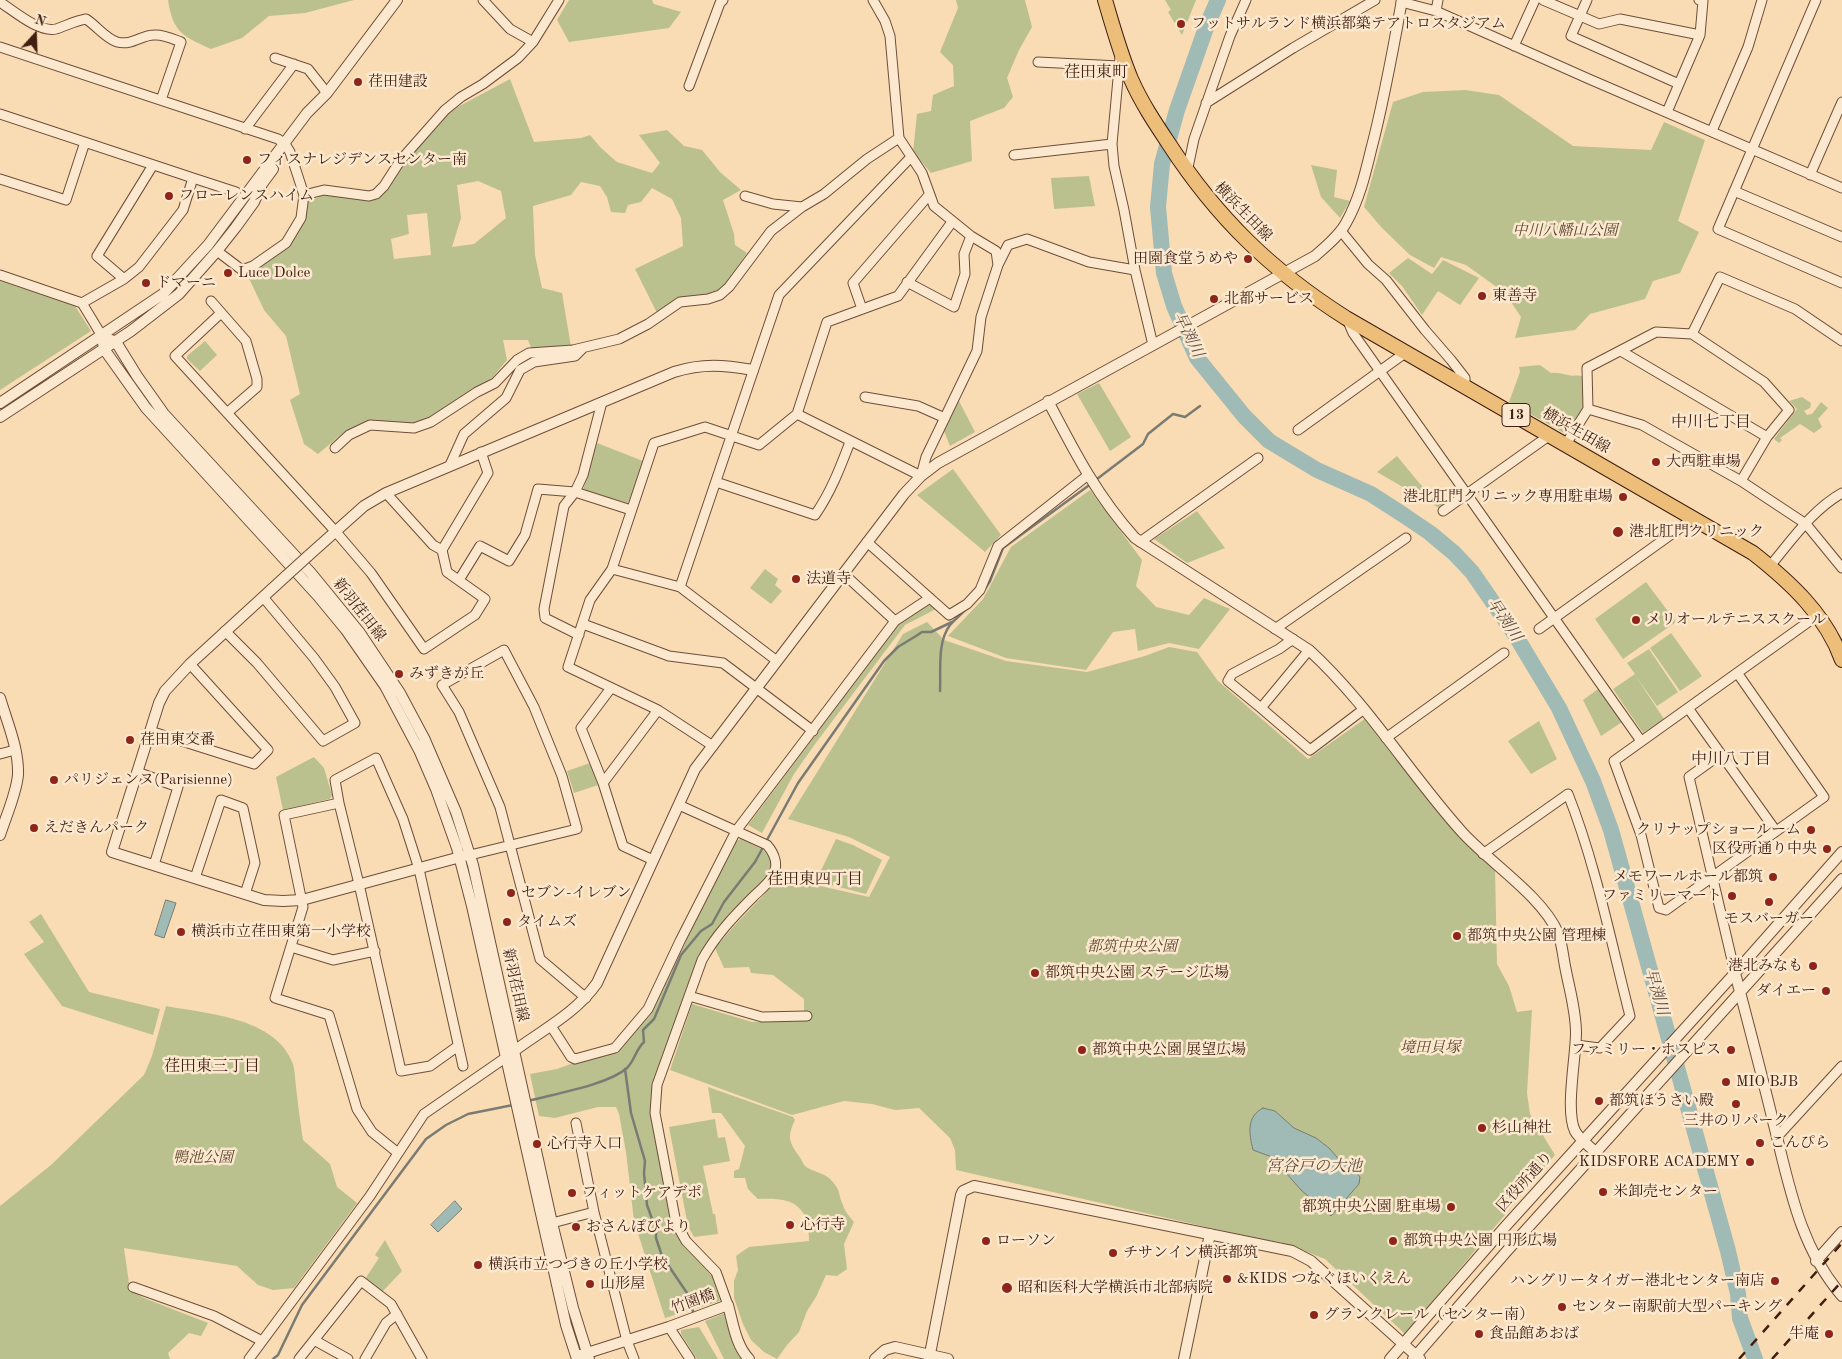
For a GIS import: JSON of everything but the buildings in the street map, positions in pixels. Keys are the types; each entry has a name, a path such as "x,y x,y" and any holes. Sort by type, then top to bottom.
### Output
{"main road":[{"name":"13","path":"1105,0 1120,52 1135,87 1186,171"},
{"name":"横浜生田線","path":"1186,171 1227,221 1283,273 1315,298 1346,318 1753,553 1795,589 1818,615 1841,652"}],"street":[{"path":"0,403 163,294 208,245 307,113 327,93 397,0"},
{"path":"483,0 510,29 533,42"},
{"path":"304,195 324,190 369,196 376,194 384,186 400,161 445,110 518,58 533,42 558,0"},
{"path":"689,86 704,43 720,3 723,0"},
{"path":"873,0 885,21 890,36 899,138 922,172 934,206 971,236 996,251 998,265"},
{"path":"1186,171 1206,103 1230,36 1246,0"},
{"path":"1206,103 1374,0"},
{"path":"1436,11 1438,0"},
{"path":"1514,46 1535,0"},
{"path":"1543,0 1599,24 1620,19 1700,35"},
{"path":"1587,0 1571,36 1679,84"},
{"path":"1667,112 1700,35 1702,0"},
{"path":"1712,131 1748,47 1762,0"},
{"path":"1816,0 1718,229 1842,283"},
{"path":"248,1359 370,1196 424,1114 568,1014 586,998 597,983 695,769 867,542 920,476 938,463 1048,401 1315,256 1328,246 1341,231 1354,209 1362,187 1383,103 1401,1 1436,11 1842,188"},
{"path":"0,2 44,30 54,29 74,21 86,19 111,39 126,44 157,34 181,42 161,100"},
{"path":"0,47 278,139 285,144 290,152 304,195 301,218 286,243 253,266 242,270 217,251"},
{"path":"1120,52 1112,144 1114,166 1135,270 1153,345"},
{"path":"275,58 308,69 327,93"},
{"path":"1038,62 1119,66"},
{"path":"245,128 294,64"},
{"path":"1810,175 1842,102"},
{"path":"0,114 236,192"},
{"path":"335,448 349,435 370,425 414,428 431,422 477,392 495,383 513,364 529,353 583,348 619,339 648,324 680,302 708,299 720,295 729,287 771,231 802,207 824,194 867,159 899,138"},
{"path":"0,179 66,200 85,142"},
{"path":"0,417 116,342 162,309 179,294 217,251 254,202 262,184 279,160 285,144"},
{"path":"1014,155 1112,144"},
{"path":"680,587 780,295 911,157"},
{"path":"124,279 97,256 153,165"},
{"path":"82,303 124,279 139,267 183,210 193,178"},
{"path":"1734,191 1842,237"},
{"path":"862,309 853,282 929,195"},
{"path":"744,196 773,204 802,207"},
{"path":"714,746 658,710 568,667 590,600 612,569 654,443 705,427 730,437 759,445 797,414 827,322 898,296 952,222"},
{"path":"1341,231 1368,264 1386,280 1451,360 1465,378 1465,386"},
{"path":"907,282 954,307 965,274 964,254 971,236"},
{"path":"920,476 926,457 977,351 981,317 998,265 1008,245 1027,239 1089,262 1135,270"},
{"path":"0,275 82,303 102,336 104,349"},
{"path":"1692,334 1720,278 1795,309 1842,341"},
{"path":"211,301 246,341 258,379 257,387 227,413"},
{"path":"220,313 176,356 371,573 424,649 475,615 485,599 447,572 442,550 488,473 481,452"},
{"path":"1346,318 1354,333 1466,495 1640,741"},
{"path":"1566,444 1588,409 1587,368 1656,332 1692,334 1764,382 1789,410 1768,437 1741,481"},
{"path":"102,336 116,342"},
{"name":"新羽荏田線","path":"116,342 164,414 311,574 360,633 400,693 424,738 447,790 470,855 514,1051 516,1082"},
{"path":"450,465 464,434 506,398 520,370 534,362 575,356 583,348"},
{"name":"新羽荏田線","path":"104,349 146,408 318,596 346,630 385,686 420,752 436,789 459,858 472,906 505,1058 516,1082"},
{"path":"1621,351 1768,437"},
{"path":"1298,430 1406,352"},
{"path":"586,998 540,959 511,845 500,807 463,720 442,685 504,650 534,707 562,776 577,829 511,845 470,855 302,900 283,901 264,900 112,852 159,703 165,691 225,631 364,506 386,493 450,465 674,372 692,366 721,365 753,370"},
{"path":"865,397 918,406 944,418"},
{"path":"1048,401 1088,475 1116,518 1140,542 1309,650 1334,673 1424,787 1483,854 1547,912 1558,934 1574,1006 1576,1046 1572,1110 1575,1132 1596,1153"},
{"path":"578,635 544,618 544,609 564,506 575,492 583,476 602,402"},
{"path":"1588,409 1642,425 1741,481 1806,524 1842,568"},
{"path":"797,414 920,476"},
{"path":"1443,511 1550,435"},
{"path":"716,482 815,516 826,500 850,442"},
{"path":"1140,542 1258,458"},
{"path":"867,542 949,615 967,604 984,581 998,546 1088,475"},
{"path":"459,580 480,546 509,562 525,535 538,489 575,492 631,510"},
{"path":"386,493 433,545 442,550"},
{"path":"1770,566 1827,501 1842,493"},
{"path":"1538,629 1694,518"},
{"path":"1276,629 1406,538"},
{"path":"612,569 680,587 777,660"},
{"path":"844,574 895,621"},
{"path":"225,631 257,663 324,741 355,723 335,687 314,658 263,597"},
{"path":"551,1026 575,1059 615,1048 648,1010 680,941 739,833 895,621 930,598"},
{"path":"1738,674 1824,797 1666,910 1660,908 1641,836 1614,761 1818,615"},
{"path":"583,624 669,656 723,663 813,731"},
{"path":"1293,639 1279,649 1232,674 1228,681 1310,750 1364,709"},
{"path":"1261,708 1309,650"},
{"path":"1386,738 1504,653"},
{"path":"150,731 254,764 268,750 190,664"},
{"path":"611,688 582,728 603,783 623,846 653,860"},
{"path":"0,698 18,766 16,788 0,835"},
{"path":"1688,708 1776,831"},
{"path":"603,783 658,710"},
{"path":"0,754 15,750"},
{"path":"1721,754 1689,777 1711,877 1795,1209 1816,1261 1842,1296"},
{"path":"458,1046 430,1066 401,1071 335,780 376,758 403,819 418,869 463,1066"},
{"path":"137,772 178,787 154,865"},
{"path":"1483,854 1568,794 1595,883 1630,1016 1600,1048 1576,1046"},
{"path":"195,878 221,800 243,808 255,863 245,894"},
{"path":"339,803 284,815 303,907 274,998 329,1015 357,1109 372,1132 398,1153"},
{"path":"679,804 767,846 775,856 775,868 772,877 727,924 709,946 702,960 657,1085 656,1114 676,1223 686,1240 716,1272 738,1342 749,1359"},
{"path":"1736,973 1842,852"},
{"path":"929,1357 960,1195 963,1191 974,1186 1292,1251 1311,1261 1416,1358 1596,1153 1842,879"},
{"path":"291,947 333,960 375,951"},
{"name":"区役所通り","path":"1390,1359 1504,1228 1736,973"},
{"path":"689,996 762,1017 807,1016"},
{"path":"1777,1137 1842,1066"},
{"path":"516,1082 566,1325 580,1358"},
{"path":"524,1120 552,1223 580,1358"},
{"path":"576,1123 594,1212 627,1341 634,1359"},
{"path":"552,1223 594,1212"},
{"path":"1816,1261 1842,1232"},
{"path":"1184,1359 1210,1234"},
{"path":"299,1359 361,1281 391,1304 422,1359"},
{"path":"133,1287 214,1316 262,1341"},
{"name":"竹園橋","path":"580,1358 728,1306"},
{"path":"365,1359 386,1323 397,1314"},
{"path":"669,1327 690,1359"},
{"path":"314,1340 348,1359"},
{"path":"875,1359 885,1350 895,1347 929,1357 948,1359"}],"green space":[{"path":"168,0 354,0 305,13 269,16 242,38 211,49 186,36 176,27"},
{"path":"569,0 652,0 654,4 681,12 669,28 569,42 557,20"},
{"path":"956,0 1025,0 1032,27 1019,50 1007,78 1013,97 1004,108 970,121 972,161 931,173 913,152 917,114 931,111 933,95 954,86 953,65 940,52 958,8"},
{"name":"フットサルランド横浜都築テアトロスタジアム","path":"1165,0 1196,0 1182,35 1168,12 1171,10"},
{"path":"510,79 534,142 581,138 590,135 617,162 652,173 660,163 639,135 667,130 684,146 702,150 720,172 741,190 723,200 734,234 735,245 747,253 719,293 657,313 635,269 683,246 681,218 672,199 652,188 641,202 628,205 625,213 611,212 607,197 600,186 581,182 571,195 533,206 535,255 542,288 562,293 571,347 532,350 528,340 503,340 507,360 492,378 431,418 413,426 368,423 342,434 318,454 304,444 290,400 300,394 286,336 264,310 246,272 280,250 307,202 326,194 366,198 452,110","holes":["478,181 501,191 506,218 474,244 452,247 461,218 457,185","427,213 431,255 394,259 391,239 409,234 407,215"]},
{"name":"中川八幡山公園","path":"1465,90 1499,95 1573,146 1651,150 1664,122 1705,140 1678,221 1699,232 1680,273 1653,281 1645,299 1590,314 1575,330 1515,338 1521,317 1505,293 1466,265 1441,257 1434,268 1410,255 1382,228 1364,207 1393,102 1423,92"},
{"path":"1311,165 1337,170 1334,197 1350,201 1340,218 1321,197"},
{"path":"1089,176 1095,206 1054,209 1051,178"},
{"path":"1408,258 1432,274 1443,260 1479,278 1460,305 1438,291 1422,315 1402,286 1389,273"},
{"path":"0,279 75,306 91,331 0,390"},
{"path":"205,341 217,355 200,371 187,359 187,356"},
{"path":"1540,365 1551,373 1584,377 1584,406 1569,433 1564,433 1509,402 1520,372 1519,367"},
{"path":"1099,383 1131,437 1110,451 1077,394"},
{"path":"1802,397 1811,403 1810,408 1804,411 1807,415 1812,414 1821,402 1828,408 1818,419 1822,427 1814,433 1800,424 1780,438 1782,440 1779,443 1774,439 1797,409 1789,401"},
{"path":"959,401 975,432 950,446 944,431"},
{"path":"597,443 643,461 627,503 583,490"},
{"path":"1397,456 1420,484 1443,505 1439,508 1377,472"},
{"path":"953,469 1001,535 985,552 917,495"},
{"path":"1090,490 1142,560 1136,586 1156,607 1189,615 1204,598 1230,609 1199,649 1169,643 1138,651 1135,629 1113,632 1086,670 1006,658 948,636 983,599 1011,547"},
{"path":"1197,511 1225,548 1187,563 1154,539"},
{"path":"765,569 778,579 775,585 782,591 771,604 750,588"},
{"name":"メリオールテニススクール","path":"1646,582 1676,622 1623,659 1595,619"},
{"path":"930,603 936,609 905,625 815,744 794,774 762,833 748,825 900,622"},
{"name":"都筑中央公園","path":"927,622 944,640 1006,661 1087,672 1145,656 1169,647 1197,652 1218,681 1308,759 1366,718 1495,869 1497,964 1509,986 1517,1012 1532,1010 1527,1093 1530,1114 1555,1155 1405,1334 1325,1259 1280,1242 1259,1239 956,1170 955,1150 950,1138 919,1108 895,1110 872,1104 844,1101 792,1115 670,1070 692,1004 752,1022 804,1021 804,999 773,975 751,973 749,967 724,968 715,948 777,881 820,886 869,897 890,857 849,837 788,819 903,634"},
{"path":"1671,633 1702,676 1680,691 1650,648"},
{"path":"1649,649 1678,692 1657,706 1635,675 1664,719 1643,733 1613,689 1635,674 1627,663"},
{"path":"1598,689 1622,722 1601,736 1583,700"},
{"path":"1539,721 1557,759 1531,774 1508,741"},
{"path":"314,757 324,768 332,795 330,799 283,810 276,777"},
{"path":"590,763 598,785 574,793 567,771"},
{"path":"741,839 760,848 769,856 771,868 769,876 712,937 676,1025 653,1118 674,1229 684,1247 712,1276 720,1301 665,1318 634,1221 626,1152 616,1107 598,1107 555,1118 539,1116 530,1074 557,1069 605,1054 649,1017 727,857 736,841"},
{"path":"836,839 853,845 882,860 866,894 816,881"},
{"path":"41,914 89,992 160,1009 153,1035 62,1006 24,954 44,942 29,922"},
{"name":"鴨池公園","path":"166,1006 238,1020 272,1036 284,1048 294,1067 303,1140 330,1164 337,1187 357,1203 294,1288 273,1290 258,1285 237,1266 124,1248 130,1290 144,1298 208,1323 201,1336 189,1333 168,1353 170,1359 0,1359 0,1206 51,1165 144,1075 152,1056"},
{"path":"708,1087 793,1117 795,1120 790,1140 794,1149 806,1166 827,1176 835,1184 847,1214 854,1222 844,1244 847,1269 837,1276 826,1275 807,1311 799,1332 777,1359 764,1352 751,1340 743,1324 734,1298 734,1281 738,1270 736,1256 749,1247 809,1241 806,1219 796,1205 780,1200 758,1199 748,1189 745,1178 734,1178 734,1171 739,1169 745,1146 721,1113 712,1113"},
{"path":"715,1119 718,1138 725,1137 730,1161 703,1166 718,1234 694,1237 688,1226 669,1127"},
{"path":"385,1240 402,1271 382,1292 365,1279 379,1258 375,1255"},
{"path":"725,1313 734,1345 744,1359 724,1359 705,1321"},
{"path":"699,1327 718,1359 697,1359 681,1334 681,1330"}],"water":[{"path":"166,900 176,903 164,938 155,935"},
{"name":"宮谷戸の大池","path":"1263,1108 1275,1111 1294,1128 1316,1138 1329,1148 1343,1164 1354,1169 1360,1177 1359,1184 1331,1216 1301,1190 1272,1157 1253,1150 1250,1138 1251,1121"},
{"path":"455,1201 462,1209 438,1232 431,1225"}],"waterway":[{"name":"早渕川","path":"1218,0 1207,25 1177,110 1162,164 1158,207 1164,273 1174,306 1197,358 1244,416 1269,441 1317,470 1371,494 1430,533 1454,553 1472,572 1514,633 1559,708 1593,781 1611,830 1728,1251 1738,1294 1740,1318 1755,1359"},
{"path":"1097,479 1143,444 1148,434 1173,414 1185,417 1200,406"},
{"path":"983,592 990,581 1003,548 1088,486"},
{"path":"940,691 940,656 943,640 950,625 967,608"},
{"path":"528,1101 594,1084 627,1068 644,1042 643,1030 654,1019 681,955 701,931 712,924 724,902 755,862 798,783 884,661 898,647 922,632 931,632 952,622"},
{"path":"625,1069 631,1113 645,1161 644,1173 647,1205 656,1230 656,1238 662,1256 687,1293 686,1301 693,1311"},
{"path":"273,1359 278,1355 302,1305 426,1139 446,1125 468,1114 513,1105"}],"railway":[{"path":"1739,1359 1842,1243"},
{"path":"1772,1359 1842,1281"}],"place":[{"name":"フットサルランド横浜都築テアトロスタジアム","path":"1181,24"},
{"name":"荏田建設","path":"358,82"},
{"name":"フィスナレジデンスセンター南","path":"247,160"},
{"name":"フローレンスハイム","path":"169,196"},
{"name":"田園食堂うめや","path":"1248,259"},
{"name":"Luce Dolce","path":"228,273"},
{"name":"ドマーニ","path":"146,283"},
{"name":"東善寺","path":"1482,296"},
{"name":"北都サービス","path":"1214,299"},
{"name":"大西駐車場","path":"1656,462"},
{"name":"港北肛門クリニック専用駐車場","path":"1623,497"},
{"name":"港北肛門クリニック","path":"1618,532"},
{"name":"法道寺","path":"796,579"},
{"name":"メリオールテニススクール","path":"1636,620"},
{"name":"みずきが丘","path":"399,674"},
{"name":"荏田東交番","path":"130,740"},
{"name":"パリジェンヌ(Parisienne)","path":"54,780"},
{"name":"えだきんパーク","path":"34,828"},
{"name":"クリナップショールーム","path":"1811,830"},
{"name":"区役所通り中央","path":"1827,849"},
{"name":"メモワールホール都筑","path":"1773,877"},
{"name":"セブン-イレブン","path":"511,893"},
{"name":"ファミリーマート","path":"1732,896"},
{"name":"モスバーガー","path":"1769,902"},
{"name":"タイムズ","path":"507,922"},
{"name":"横浜市立荏田東第一小学校","path":"181,932"},
{"name":"都筑中央公園 管理棟","path":"1457,936"},
{"name":"港北みなも","path":"1813,966"},
{"name":"都筑中央公園 ステージ広場","path":"1035,973"},
{"name":"ダイエー","path":"1826,991"},
{"name":"都筑中央公園 展望広場","path":"1082,1050"},
{"name":"ファミリー・ホスピス","path":"1731,1050"},
{"name":"MIO BJB","path":"1726,1082"},
{"name":"都筑ほうさい殿","path":"1599,1101"},
{"name":"三井のリパーク","path":"1736,1104"},
{"name":"杉山神社","path":"1482,1128"},
{"name":"こんぴら","path":"1760,1143"},
{"name":"心行寺入口","path":"537,1144"},
{"name":"KIDSFORE ACADEMY","path":"1750,1162"},
{"name":"米卸売センター","path":"1603,1192"},
{"name":"フィットケアデポ","path":"572,1193"},
{"name":"都筑中央公園 駐車場","path":"1451,1207"},
{"name":"心行寺","path":"790,1225"},
{"name":"おさんぽびより","path":"576,1227"},
{"name":"ローソン","path":"986,1241"},
{"name":"都筑中央公園 円形広場","path":"1393,1241"},
{"name":"チサンイン横浜都筑","path":"1113,1253"},
{"name":"横浜市立つづきの丘小学校","path":"478,1265"},
{"name":"&KIDS つなぐほいくえん","path":"1227,1279"},
{"name":"ハングリータイガー港北センター南店","path":"1775,1281"},
{"name":"山形屋","path":"590,1284"},
{"name":"昭和医科大学横浜市北部病院","path":"1007,1288"},
{"name":"センター南駅前大型パーキング","path":"1562,1307"},
{"name":"グランクレール（センター南）","path":"1314,1315"},
{"name":"食品館あおば","path":"1479,1334"},
{"name":"牛庵","path":"1829,1334"}],"district":[{"name":"荏田東町","path":"1096,73"},
{"name":"中川七丁目","path":"1711,423"},
{"name":"中川八丁目","path":"1731,760"},
{"name":"荏田東四丁目","path":"815,880"},
{"name":"荏田東三丁目","path":"212,1067"}],"park label":[{"name":"境田貝塚","path":"1430,1048"}]}
